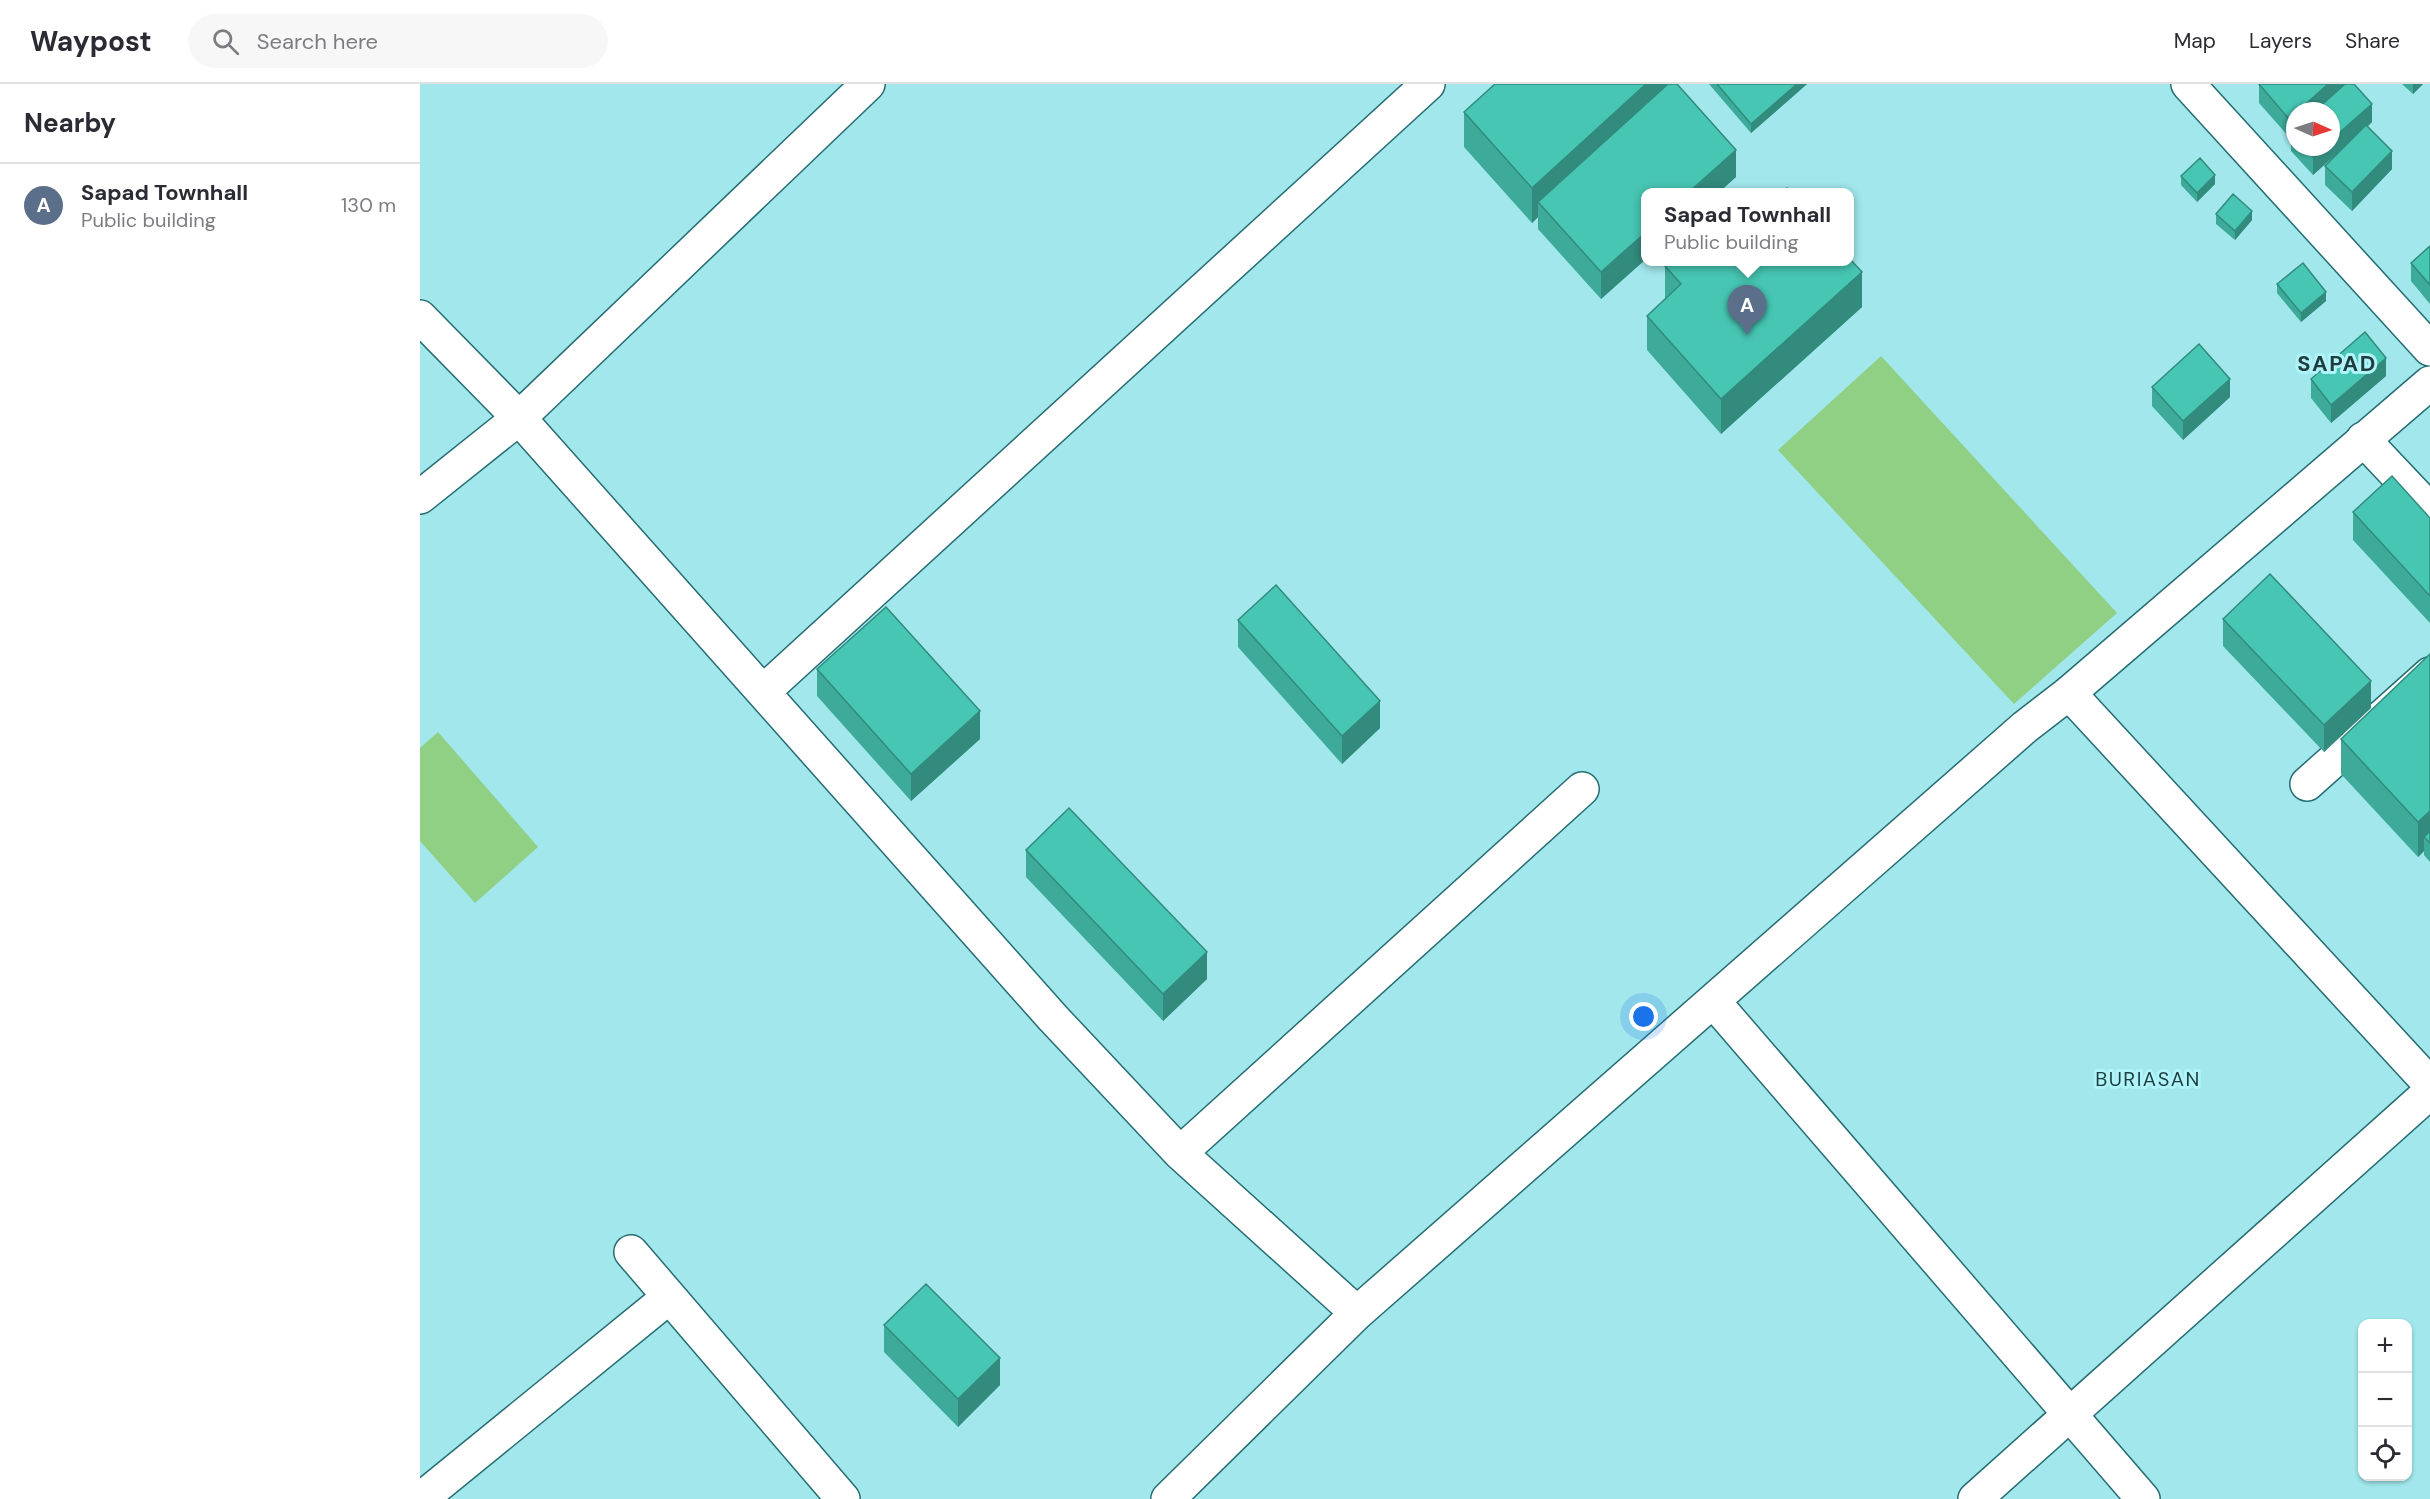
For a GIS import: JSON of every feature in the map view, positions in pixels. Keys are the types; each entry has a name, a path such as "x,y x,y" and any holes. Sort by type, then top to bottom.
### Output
{"street":[{"path":"420,497 519,418 868,84"},
{"path":"764,691 1428,84"},
{"path":"2188,84 2430,349"},
{"path":"420,317 519,418 1053,1018 1180,1153 1357,1313"},
{"path":"1168,1499 1357,1313 2025,727 2069,693 2430,384"},
{"path":"2363,439 2430,510"},
{"path":"2307,784 2430,674"},
{"path":"2069,693 2430,1084"},
{"path":"1180,1153 1582,789"},
{"path":"1714,1002 2143,1499"},
{"path":"1975,1499 2430,1092"},
{"path":"631,1252 843,1499"},
{"path":"421,1499 669,1297"}],"green space":[{"path":"1881,356 2117,613 2014,704 1778,450"},
{"path":"438,732 538,847 475,903 420,841 420,748"}],"building":[{"path":"1495,84 1646,84 1532,188 1464,112"},
{"path":"1668,84 1677,84 1736,150 1693,188 1641,188 1641,237 1601,272 1538,202"},
{"path":"1717,84 1797,84 1751,124"},
{"path":"2259,84 2328,84 2308,102 2286,102 2286,116"},
{"path":"2345,84 2354,84 2372,104 2340,132 2340,102 2325,102"},
{"path":"2366,125 2392,151 2352,192 2325,166 2335,156 2340,156 2340,151"},
{"path":"2200,158 2215,175 2197,193 2181,176"},
{"path":"2233,194 2252,211 2235,231 2216,214"},
{"path":"2430,246 2430,285 2411,263"},
{"path":"1854,263 1862,272 1721,399 1647,316 1681,284 1665,266 1854,266"},
{"path":"2303,263 2326,292 2301,313 2277,284"},
{"path":"2365,332 2386,358 2331,405 2311,379"},
{"path":"2199,344 2230,379 2183,421 2152,387"},
{"path":"2392,476 2430,518 2430,596 2353,512"},
{"path":"2270,574 2371,681 2324,725 2223,619"},
{"path":"1276,585 1380,701 1342,736 1238,620"},
{"path":"886,607 980,711 911,774 817,669"},
{"path":"2430,654 2430,811 2418,822 2341,739"},
{"path":"1069,808 1207,952 1163,994 1026,850"},
{"path":"2430,831 2430,843 2424,837"},
{"path":"926,1284 1000,1358 958,1399 884,1325"}],"place":[{"name":"Sapad Townhall","path":"1747,335"}],"district":[{"name":"SAPAD","path":"2337,363"},
{"name":"BURIASAN","path":"2148,1079"}]}
